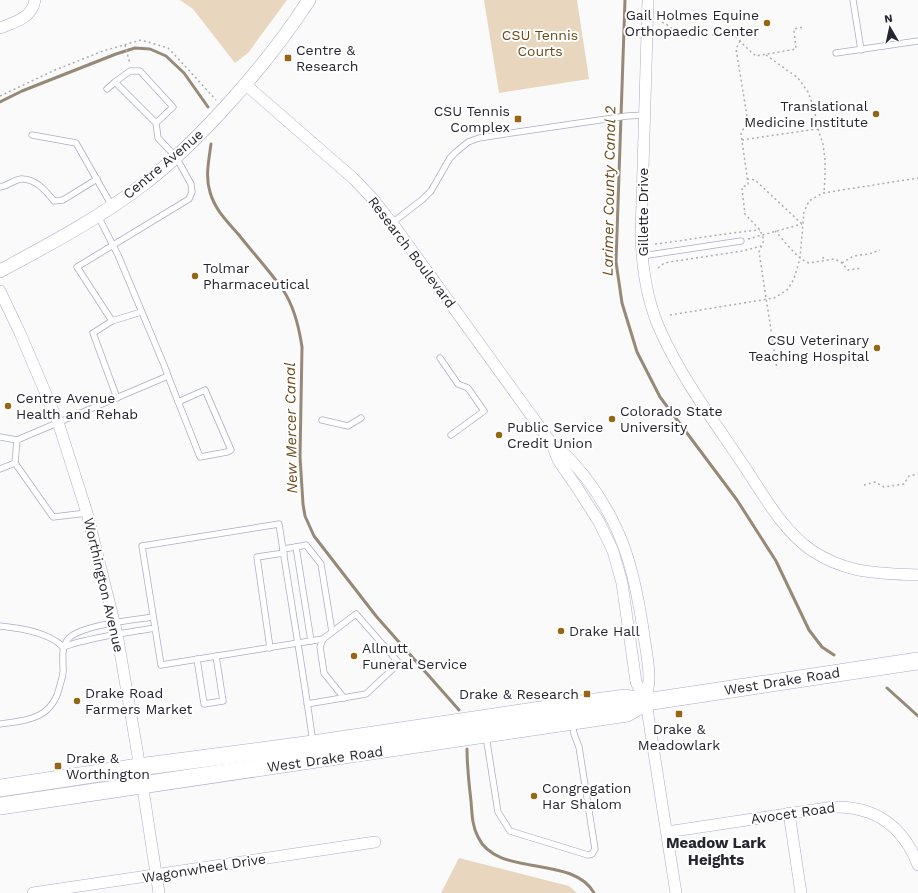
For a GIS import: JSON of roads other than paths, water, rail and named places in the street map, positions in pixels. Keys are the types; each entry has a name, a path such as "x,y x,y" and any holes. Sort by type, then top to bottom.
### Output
{"main road":[{"name":"West Drake Road","path":"0,788 139,766 313,744 626,698 646,702 918,661"},
{"name":"West Drake Road","path":"0,806 628,713 646,702"},
{"path":"486,735 487,727 492,723 514,714"}],"street":[{"path":"0,28 21,19 30,13 34,6 35,0"},
{"name":"Centre Avenue","path":"0,271 98,216 145,183 176,157 224,109 264,63 284,37 308,0"},
{"name":"Gillette Drive","path":"648,0 641,235 646,287 660,332 678,366 781,520 797,538 811,550 831,562 853,570 871,573 918,575"},
{"name":"Research Boulevard","path":"245,84 354,179 373,199 552,444 566,453 597,493 610,515 624,545 633,572 649,677 646,702 676,893"},
{"name":"Worthington Avenue","path":"0,291 20,333 58,422 87,513 116,628 159,893"},
{"name":"Avocet Road","path":"667,832 845,806 864,810 887,821 907,842 913,851 918,865"},
{"path":"789,813 801,893"},
{"name":"Wagonwheel Drive","path":"33,893 375,842"}],"lane":[{"path":"853,0 861,50"},
{"path":"836,53 918,41"},
{"path":"108,89 130,71 140,71 173,107 156,123"},
{"path":"112,321 77,267 189,199 192,192 191,184 176,157 158,138 156,123 115,82"},
{"path":"392,223 431,191 450,158 468,142 478,138 611,118 645,116"},
{"path":"32,135 76,143 112,206"},
{"path":"0,187 20,179 30,180 39,185 54,201 62,200 97,179"},
{"path":"98,216 113,246 141,312 200,457 231,450 204,390 178,402"},
{"path":"642,256 741,241"},
{"path":"117,398 93,333 112,321 141,312"},
{"path":"440,358 458,384 468,388 484,411 451,435"},
{"path":"0,437 17,440 168,376"},
{"path":"322,420 348,426 361,418"},
{"path":"17,440 15,463 53,517 87,513"},
{"path":"0,469 15,463"},
{"path":"307,704 366,694 399,663 356,614 323,639 298,644 161,665 142,546 279,524 298,644 307,704 313,744"},
{"path":"270,648 257,557 306,545 321,564 332,632"},
{"path":"296,547 311,641"},
{"path":"63,647 73,645 116,628 153,617"},
{"path":"0,626 33,632 58,642 63,647"},
{"path":"0,724 35,718 52,706 58,694 64,670 63,647 69,638 82,630 155,628"},
{"path":"323,639 320,647 324,673 344,698"},
{"path":"197,659 204,704 223,701 216,656"},
{"path":"486,735 498,812 510,831 588,855 592,854 595,849 579,747 574,734 572,722"}],"waterway":[{"name":"Larimer County Canal 2","path":"625,0 616,262 622,303 637,352 660,397 737,500 776,561 809,630 822,647 834,655"},
{"name":"New Mercer Canal","path":"0,102 22,91 135,48 150,49 166,56 184,73 208,107"},
{"name":"New Mercer Canal","path":"211,144 208,180 212,198 222,215 283,290 287,296 298,324 302,347 300,457 305,516 314,536 376,616 459,710"},
{"name":"Larimer County Canal 2","path":"887,688 918,716"},
{"name":"New Mercer Canal","path":"467,749 473,824 478,837 488,850 501,858 553,869 569,874 583,881 594,893"}],"place":[{"name":"Gail Holmes Equine Orthopaedic Center","path":"767,23"},
{"name":"Centre & Research","path":"288,58"},
{"name":"Translational Medicine Institute","path":"876,114"},
{"name":"CSU Tennis Complex","path":"518,119"},
{"name":"Tolmar Pharmaceutical","path":"195,276"},
{"name":"CSU Veterinary Teaching Hospital","path":"877,348"},
{"name":"Centre Avenue Health and Rehab","path":"8,406"},
{"name":"Colorado State University","path":"612,419"},
{"name":"Public Service Credit Union","path":"499,435"},
{"name":"Drake Hall","path":"561,631"},
{"name":"Allnutt Funeral Service","path":"354,656"},
{"name":"Drake & Research","path":"587,694"},
{"name":"Drake Road Farmers Market","path":"77,701"},
{"name":"Drake & Meadowlark","path":"679,714"},
{"name":"Drake & Worthington","path":"58,766"},
{"name":"Congregation Har Shalom","path":"534,796"}],"district":[{"name":"Meadow Lark Heights","path":"716,852"}],"park label":[{"name":"CSU Tennis Courts","path":"540,44"}]}
